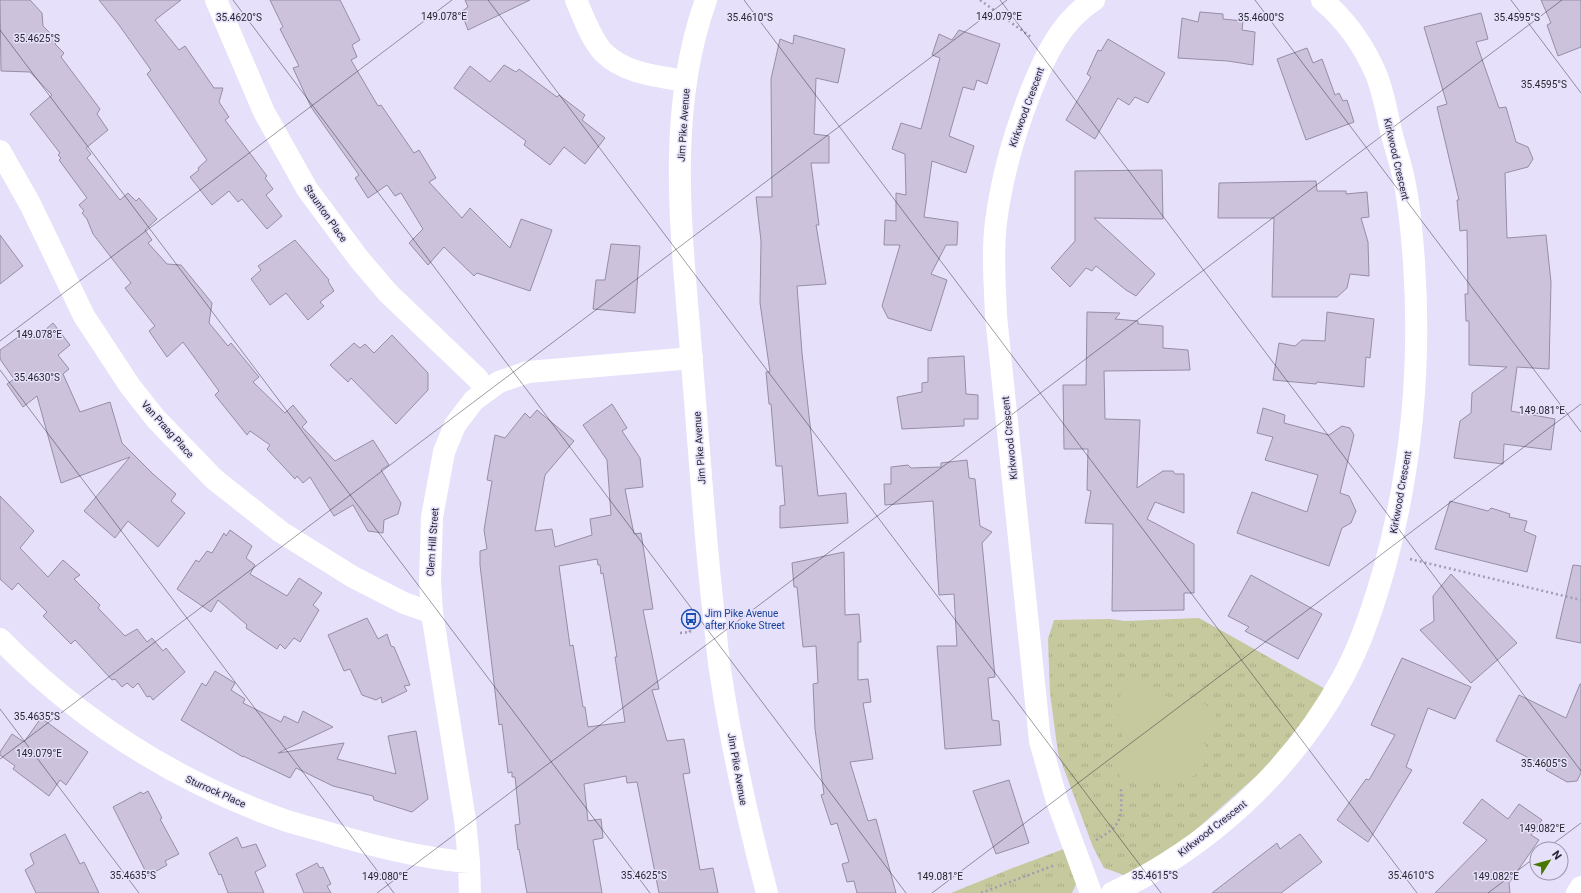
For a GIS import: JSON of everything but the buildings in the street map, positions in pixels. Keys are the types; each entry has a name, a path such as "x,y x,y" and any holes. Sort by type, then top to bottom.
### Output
{"street":[{"name":"Staunton Place","path":"216,0 264,112 307,189 359,260 388,293 478,379 486,391"},
{"path":"576,0 590,31 603,51 622,66 646,74 686,80"},
{"name":"Jim Pike Avenue","path":"706,0 700,16 686,80 680,145 681,201 705,536 721,675 746,812 767,893"},
{"name":"Kirkwood Crescent","path":"1091,893 1057,801 1040,741 996,316 994,254 996,222 1008,158 1017,126 1042,64 1054,40 1082,8 1094,0"},
{"name":"Kirkwood Crescent","path":"1112,893 1125,887 1185,851 1240,808 1288,758 1328,703 1345,674 1371,614 1388,553 1402,492 1414,401 1417,311 1411,223 1404,179 1377,76 1360,42 1338,15 1322,0"},
{"name":"Van Praag Place","path":"0,151 30,204 84,316 130,386 156,418 214,479 281,532 353,576 404,603 432,613"},
{"name":"Clem Hill Street","path":"470,893 465,820 432,613 430,582 432,517 444,452 455,424 474,400 486,391 499,382 528,372 692,358"},
{"name":"Sturrock Place","path":"0,641 62,697 95,723 167,768 204,787 284,820 369,844 447,860 469,862"},
{"path":"1577,893 1581,886"}],"path":[{"path":"980,0 1027,34"},
{"path":"1388,553 1581,600"},
{"path":"680,633 690,632 688,616"}],"green space":[{"path":"1199,618 1327,690 1272,762 1190,835 1127,876 1104,868 1093,847 1058,753 1050,693 1048,639 1054,620 1110,619 1125,621"},
{"path":"1136,678 1156,692 1179,701 1203,703 1216,712 1215,729 1203,741 1210,755 1198,773 1185,781 1172,778 1146,783 1124,782 1115,768 1117,751 1123,738 1118,721 1119,699 1125,680"},
{"path":"1069,847 1078,880 1072,893 951,893 1010,869"}],"place":[{"name":"Jim Pike Avenue after Knoke Street","path":"691,619"}]}
